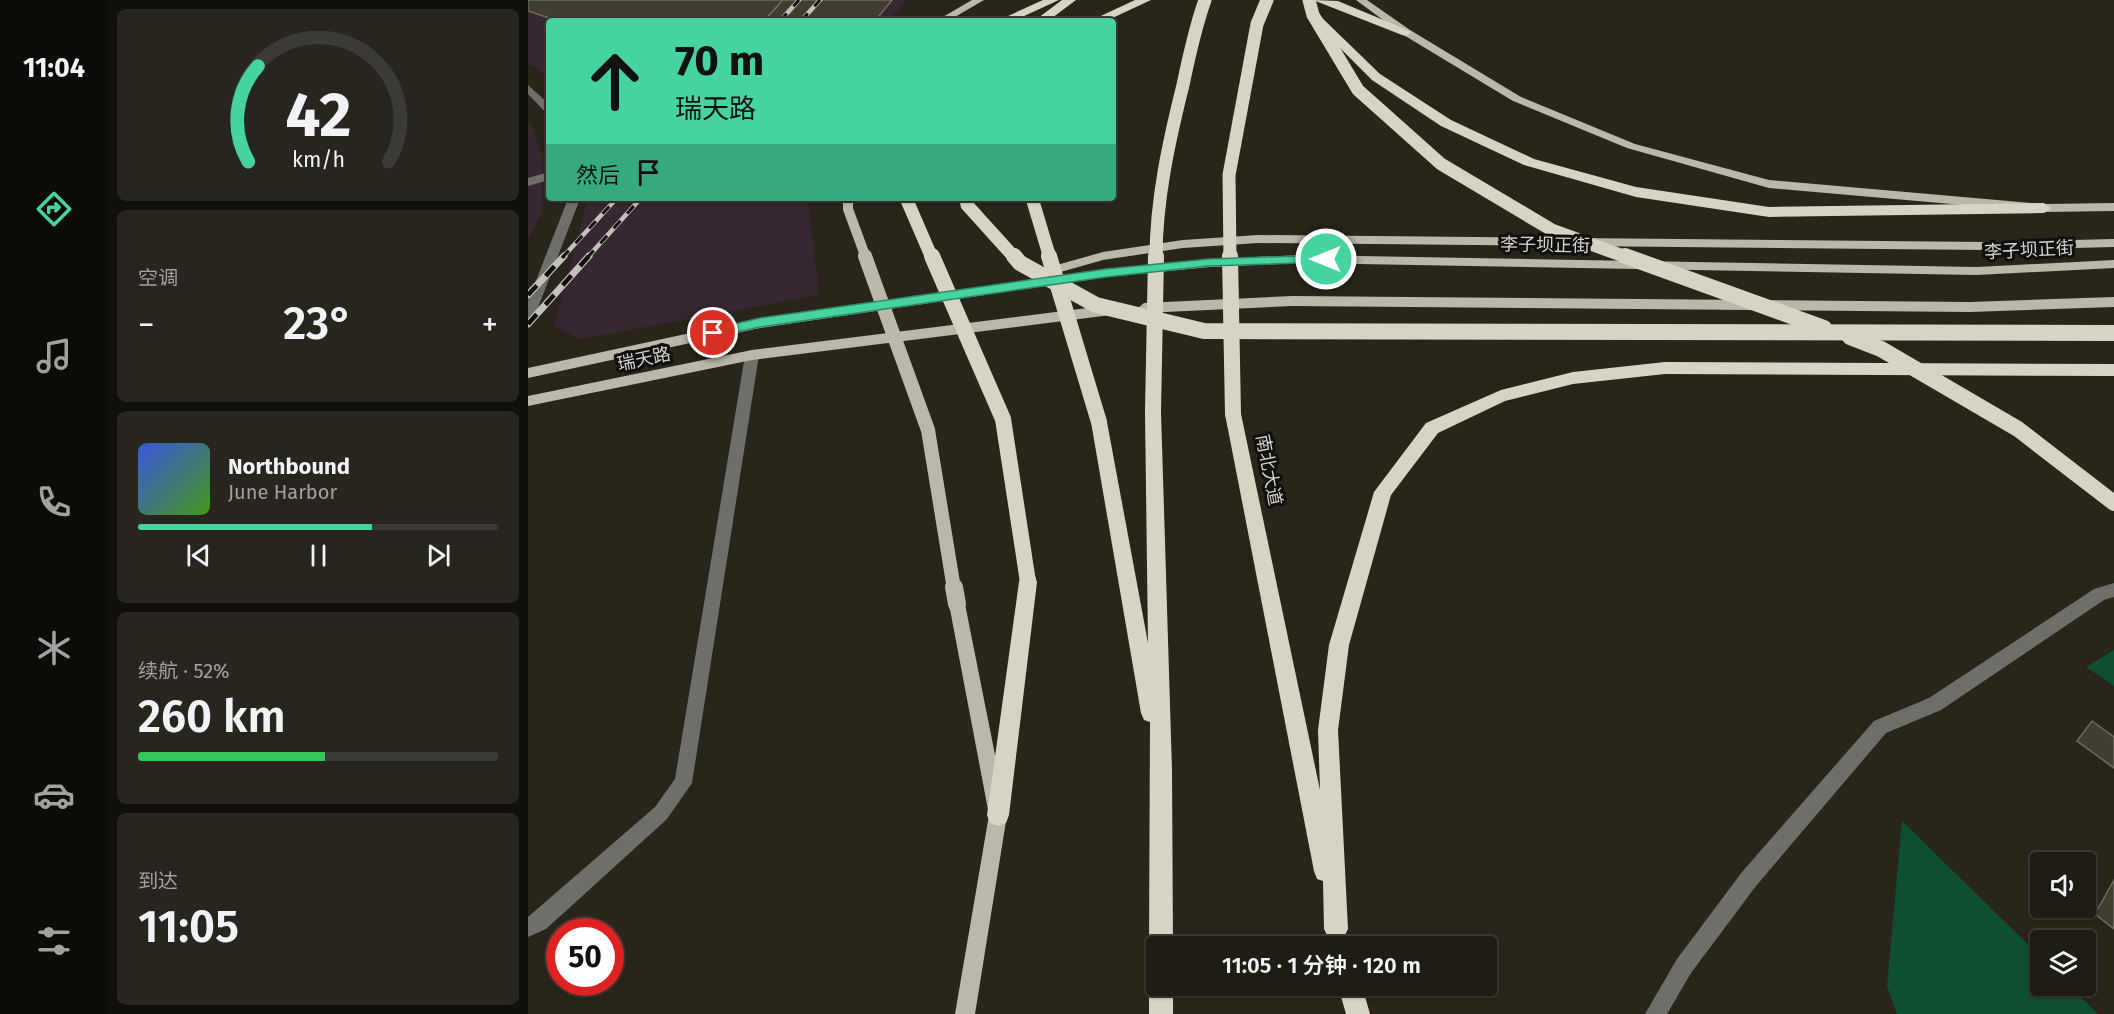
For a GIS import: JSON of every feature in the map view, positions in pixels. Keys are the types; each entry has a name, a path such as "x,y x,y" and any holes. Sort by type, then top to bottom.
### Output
{"highway":[{"path":"1010,18 1053,0"},
{"path":"1044,18 1070,0"},
{"path":"1103,18 1145,0"},
{"path":"1161,936 1161,770 1154,412 1156,230 1172,130 1198,20 1205,0"},
{"name":"南北大道","path":"1267,0 1257,24 1229,175 1233,414 1338,936"},
{"path":"1309,0 1313,15 1358,90 1441,164 1552,230 1881,349 2018,429 2114,503"},
{"path":"1319,0 1334,3 1407,32"},
{"path":"1313,15 1376,77 1446,123 1529,162 1636,192 1769,212 2044,208"},
{"path":"907,201 1003,419 1028,582 998,815"},
{"path":"966,201 967,205 1020,264 1096,305 1204,331 2114,333"},
{"path":"1033,201 1099,422 1161,770"},
{"path":"1338,936 1328,730 1339,645 1383,492 1432,428 1501,396 1573,378 1665,368 2114,370"},
{"path":"1161,996 1161,1014"},
{"path":"1353,996 1358,1014"}],"main road":[{"path":"946,18 979,0"},
{"path":"1361,0 1407,32 1516,99 1631,146 1746,178 1769,184 2044,208 2114,207"},
{"path":"848,201 848,209 928,430 957,604 998,815 966,1014"},
{"path":"977,291 1103,256 1183,244 1258,238 1985,246 2114,243"},
{"name":"李子坝正街","path":"977,291 1106,273 1209,262 1303,259 1977,271 2114,264"},
{"name":"瑞天路","path":"528,373 760,323 977,291"},
{"name":"瑞天路","path":"528,401 753,355 1097,311 1292,302 1958,307 2114,302"}],"street":[{"path":"528,88 546,107"},
{"path":"528,182 546,177"},
{"path":"528,318 572,201"},
{"path":"528,927 539,922 662,813 683,783 753,355"},
{"path":"1655,1014 1684,966 1749,879 1880,727 1935,704 2100,594 2114,590"}],"shaded area":[{"path":"528,0 906,0 891,18 546,18 546,77 538,68 528,64"},
{"path":"528,121 532,126 544,161 541,214 528,240"},
{"path":"587,201 808,201 819,295 580,339 554,326"}],"green space":[{"path":"2114,650 2114,686 2086,667"},
{"path":"1902,821 2030,946 2030,996 2079,996 2098,1014 1897,1014 1887,986"}],"building":[{"path":"528,0 783,0 767,18 549,18 528,11"},
{"path":"783,0 892,0 877,18 767,18"},
{"path":"2092,721 2114,737 2114,768 2077,741"},
{"path":"2114,880 2114,929 2096,915"}],"railway":[{"path":"783,18 799,0"},
{"path":"804,18 820,0"},
{"path":"562,258 614,201"},
{"path":"587,258 638,201"},
{"path":"528,295 564,256"},
{"path":"528,324 589,256"}],"route":[{"path":"713,333 760,323 1106,273 1209,262 1326,259"}]}
